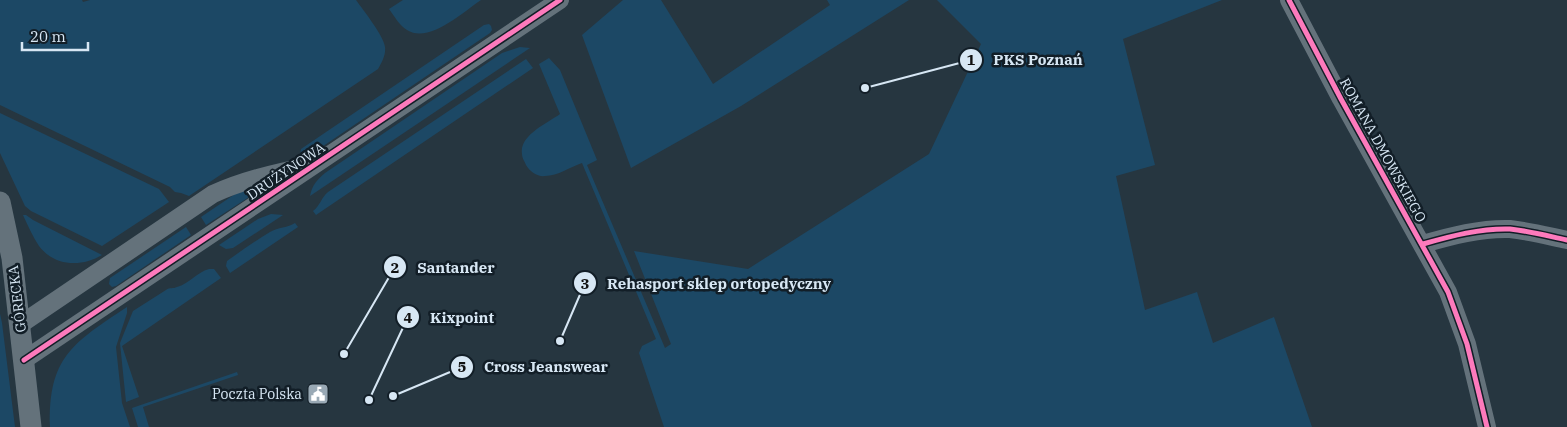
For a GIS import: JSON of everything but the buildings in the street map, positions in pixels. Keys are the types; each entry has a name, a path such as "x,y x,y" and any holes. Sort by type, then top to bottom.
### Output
{"street":[{"name":"DRUŻYNOWA","path":"24,360 560,0"},
{"name":"ROMANA DMOWSKIEGO","path":"1289,0 1341,99 1448,292 1467,344 1487,427"},
{"name":"DRUŻYNOWA","path":"20,324 213,194 238,183 318,163"},
{"name":"GÓRECKA","path":"0,202 6,261 20,324 31,427"},
{"path":"1423,244 1454,236 1501,229 1567,240"}],"shaded area":[{"path":"0,0 82,0 83,2 90,0 356,0 381,36 384,42 385,53 378,69 189,196 175,192 170,187 0,105"},
{"path":"403,0 481,0 445,25 425,33 416,33 402,26 389,9"},
{"path":"623,0 661,0 713,84 830,5 827,0 909,0 741,106 631,168 582,35"},
{"path":"937,0 1222,0 1123,39 1155,165 1116,176 1145,310 1197,292 1213,343 1274,317 1312,427 664,427 639,353 642,346 656,339 582,163 555,175 542,176 530,170 522,157 522,147 530,135 560,114 539,64 549,58 560,70 597,160 587,165 665,348 671,344 634,251 748,269 929,154 981,44"},
{"path":"489,24 492,30 490,33 307,157 300,156 301,149 484,25"},
{"path":"520,47 530,48 310,196 315,183 325,173 502,53"},
{"path":"526,59 533,68 316,215 313,211 328,192"},
{"path":"0,113 159,189 169,202 102,246 31,211 25,206 0,153"},
{"path":"244,190 248,190 250,193 249,197 206,225 201,217"},
{"path":"271,214 283,215 233,248 226,249 219,245 258,219"},
{"path":"23,215 102,255 86,262 77,263 69,263 53,258 39,246"},
{"path":"295,223 298,227 230,273 226,266 227,261 270,232"},
{"path":"186,227 191,235 116,286 112,287 109,284 110,278"},
{"path":"209,269 214,269 221,278 122,346 139,397 126,402 120,343 133,311 167,289 176,288"},
{"path":"127,307 127,313 116,347 122,403 130,427 50,427 51,403 59,368 78,342"},
{"path":"0,314 2,323 15,427 0,427"},
{"path":"237,372 238,375 143,407 149,427 138,427 132,408"}],"cycle path":[{"path":"24,360 560,0"},
{"path":"1289,0 1341,99 1448,292 1467,344 1487,427"},
{"path":"1423,244 1466,233 1499,229 1524,231 1567,240"}],"place":[{"name":"PKS Poznań","path":"865,88"},
{"name":"Rehasport sklep ortopedyczny","path":"560,341"},
{"name":"Santander","path":"344,354"},
{"name":"Poczta Polska","path":"318,394"},
{"name":"Cross Jeanswear","path":"393,396"},
{"name":"Kixpoint","path":"369,400"}]}
